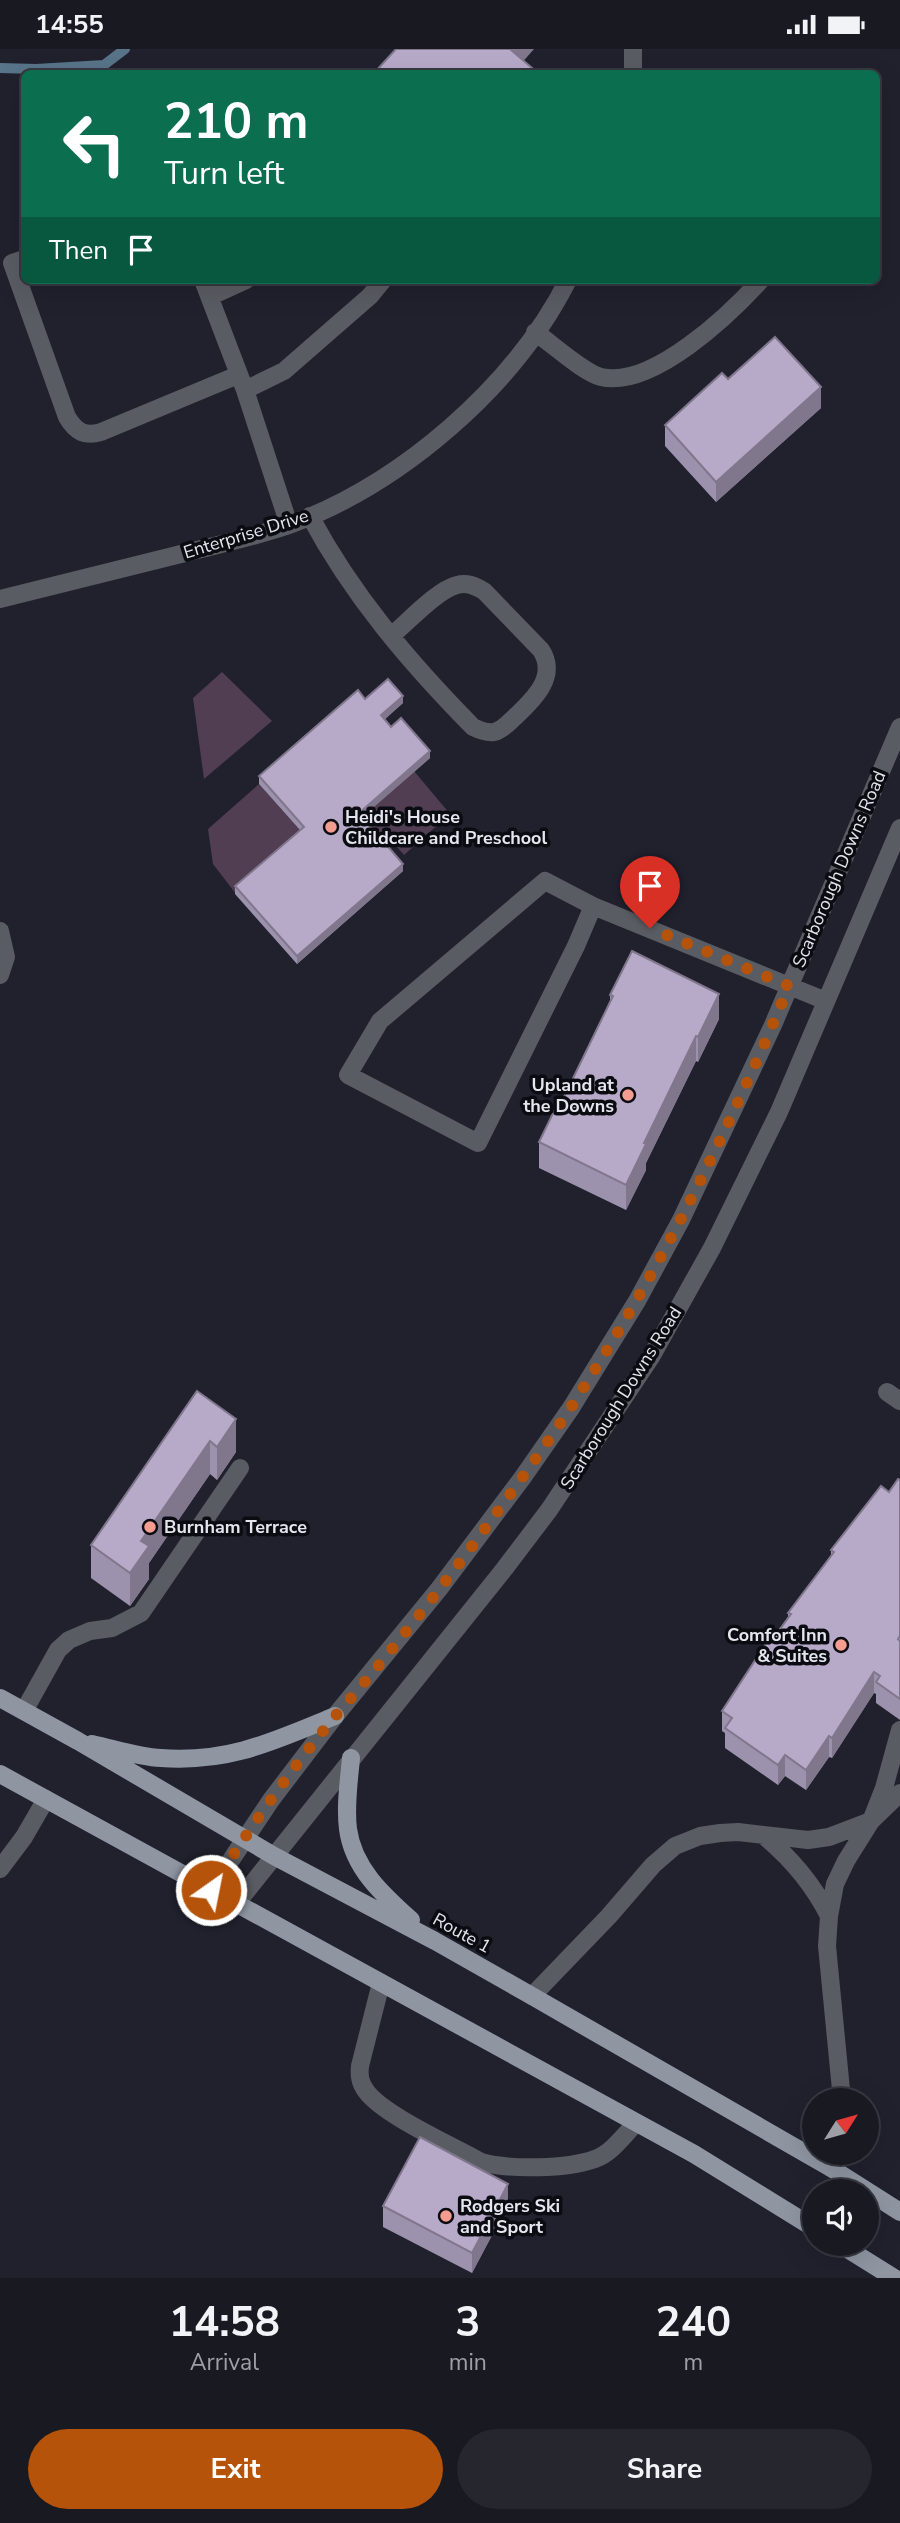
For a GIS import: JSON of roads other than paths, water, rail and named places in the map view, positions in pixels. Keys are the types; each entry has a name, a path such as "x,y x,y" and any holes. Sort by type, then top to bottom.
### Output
{"main road":[{"name":"Route 1","path":"0,1698 274,1856 435,1941 802,2143"},
{"path":"78,1741 158,1758 194,1759 231,1755 335,1716"},
{"path":"351,1758 348,1828 354,1852 383,1895 435,1941"},
{"path":"0,1774 694,2154 802,2221"},
{"name":"Route 1","path":"839,2165 900,2212"},
{"path":"859,2256 894,2278"}],"street":[{"path":"633,70 634,49"},
{"path":"12,263 67,417 72,426 83,434 90,435 284,371 370,296 380,284"},
{"path":"226,284 207,288 289,525"},
{"name":"Enterprise Drive","path":"0,599 289,525 386,476 438,438 493,385 535,332 565,284"},
{"path":"535,332 598,376 618,379 635,377 685,348 719,322 757,284"},
{"path":"310,516 334,560 391,636 464,718 480,731 492,732 501,729 535,699 545,680 546,657 541,650 484,591 473,585 456,585 443,592 391,636"},
{"name":"Scarborough Downs Road","path":"211,1890 244,1839 335,1716 439,1589 523,1477 595,1370 637,1301 681,1220 789,986 900,727"},
{"name":"Scarborough Downs Road","path":"236,1903 505,1568 549,1510 651,1357 712,1248 779,1112 900,828"},
{"path":"593,906 576,946 478,1143 348,1075 380,1021 545,881 593,906 826,1002"},
{"path":"0,930 6,957 0,975"},
{"path":"24,1711 58,1650 69,1640 90,1631 112,1628 141,1613 240,1468"},
{"path":"841,2088 827,1946 829,1916 835,1884 871,1821 884,1788 900,1730"},
{"path":"532,1996 609,1916 653,1865 675,1846 701,1836 720,1833 762,1834 808,1840 830,1837 871,1821 900,1793"},
{"path":"0,1869 46,1800"},
{"path":"762,1834 784,1852 802,1874 819,1896 829,1916"},
{"path":"381,1983 360,2066 359,2077 364,2089 390,2111 481,2162 497,2167 519,2168 575,2163 597,2158 636,2123"}],"waterway":[{"path":"0,68 104,65 125,49"}],"place":[{"name":"Heidi's House Childcare and Preschool","path":"331,827"},
{"name":"Upland at the Downs","path":"628,1095"},
{"name":"Burnham Terrace","path":"150,1527"},
{"name":"Comfort Inn & Suites","path":"841,1645"},
{"name":"Rodgers Ski and Sport","path":"446,2216"}]}
